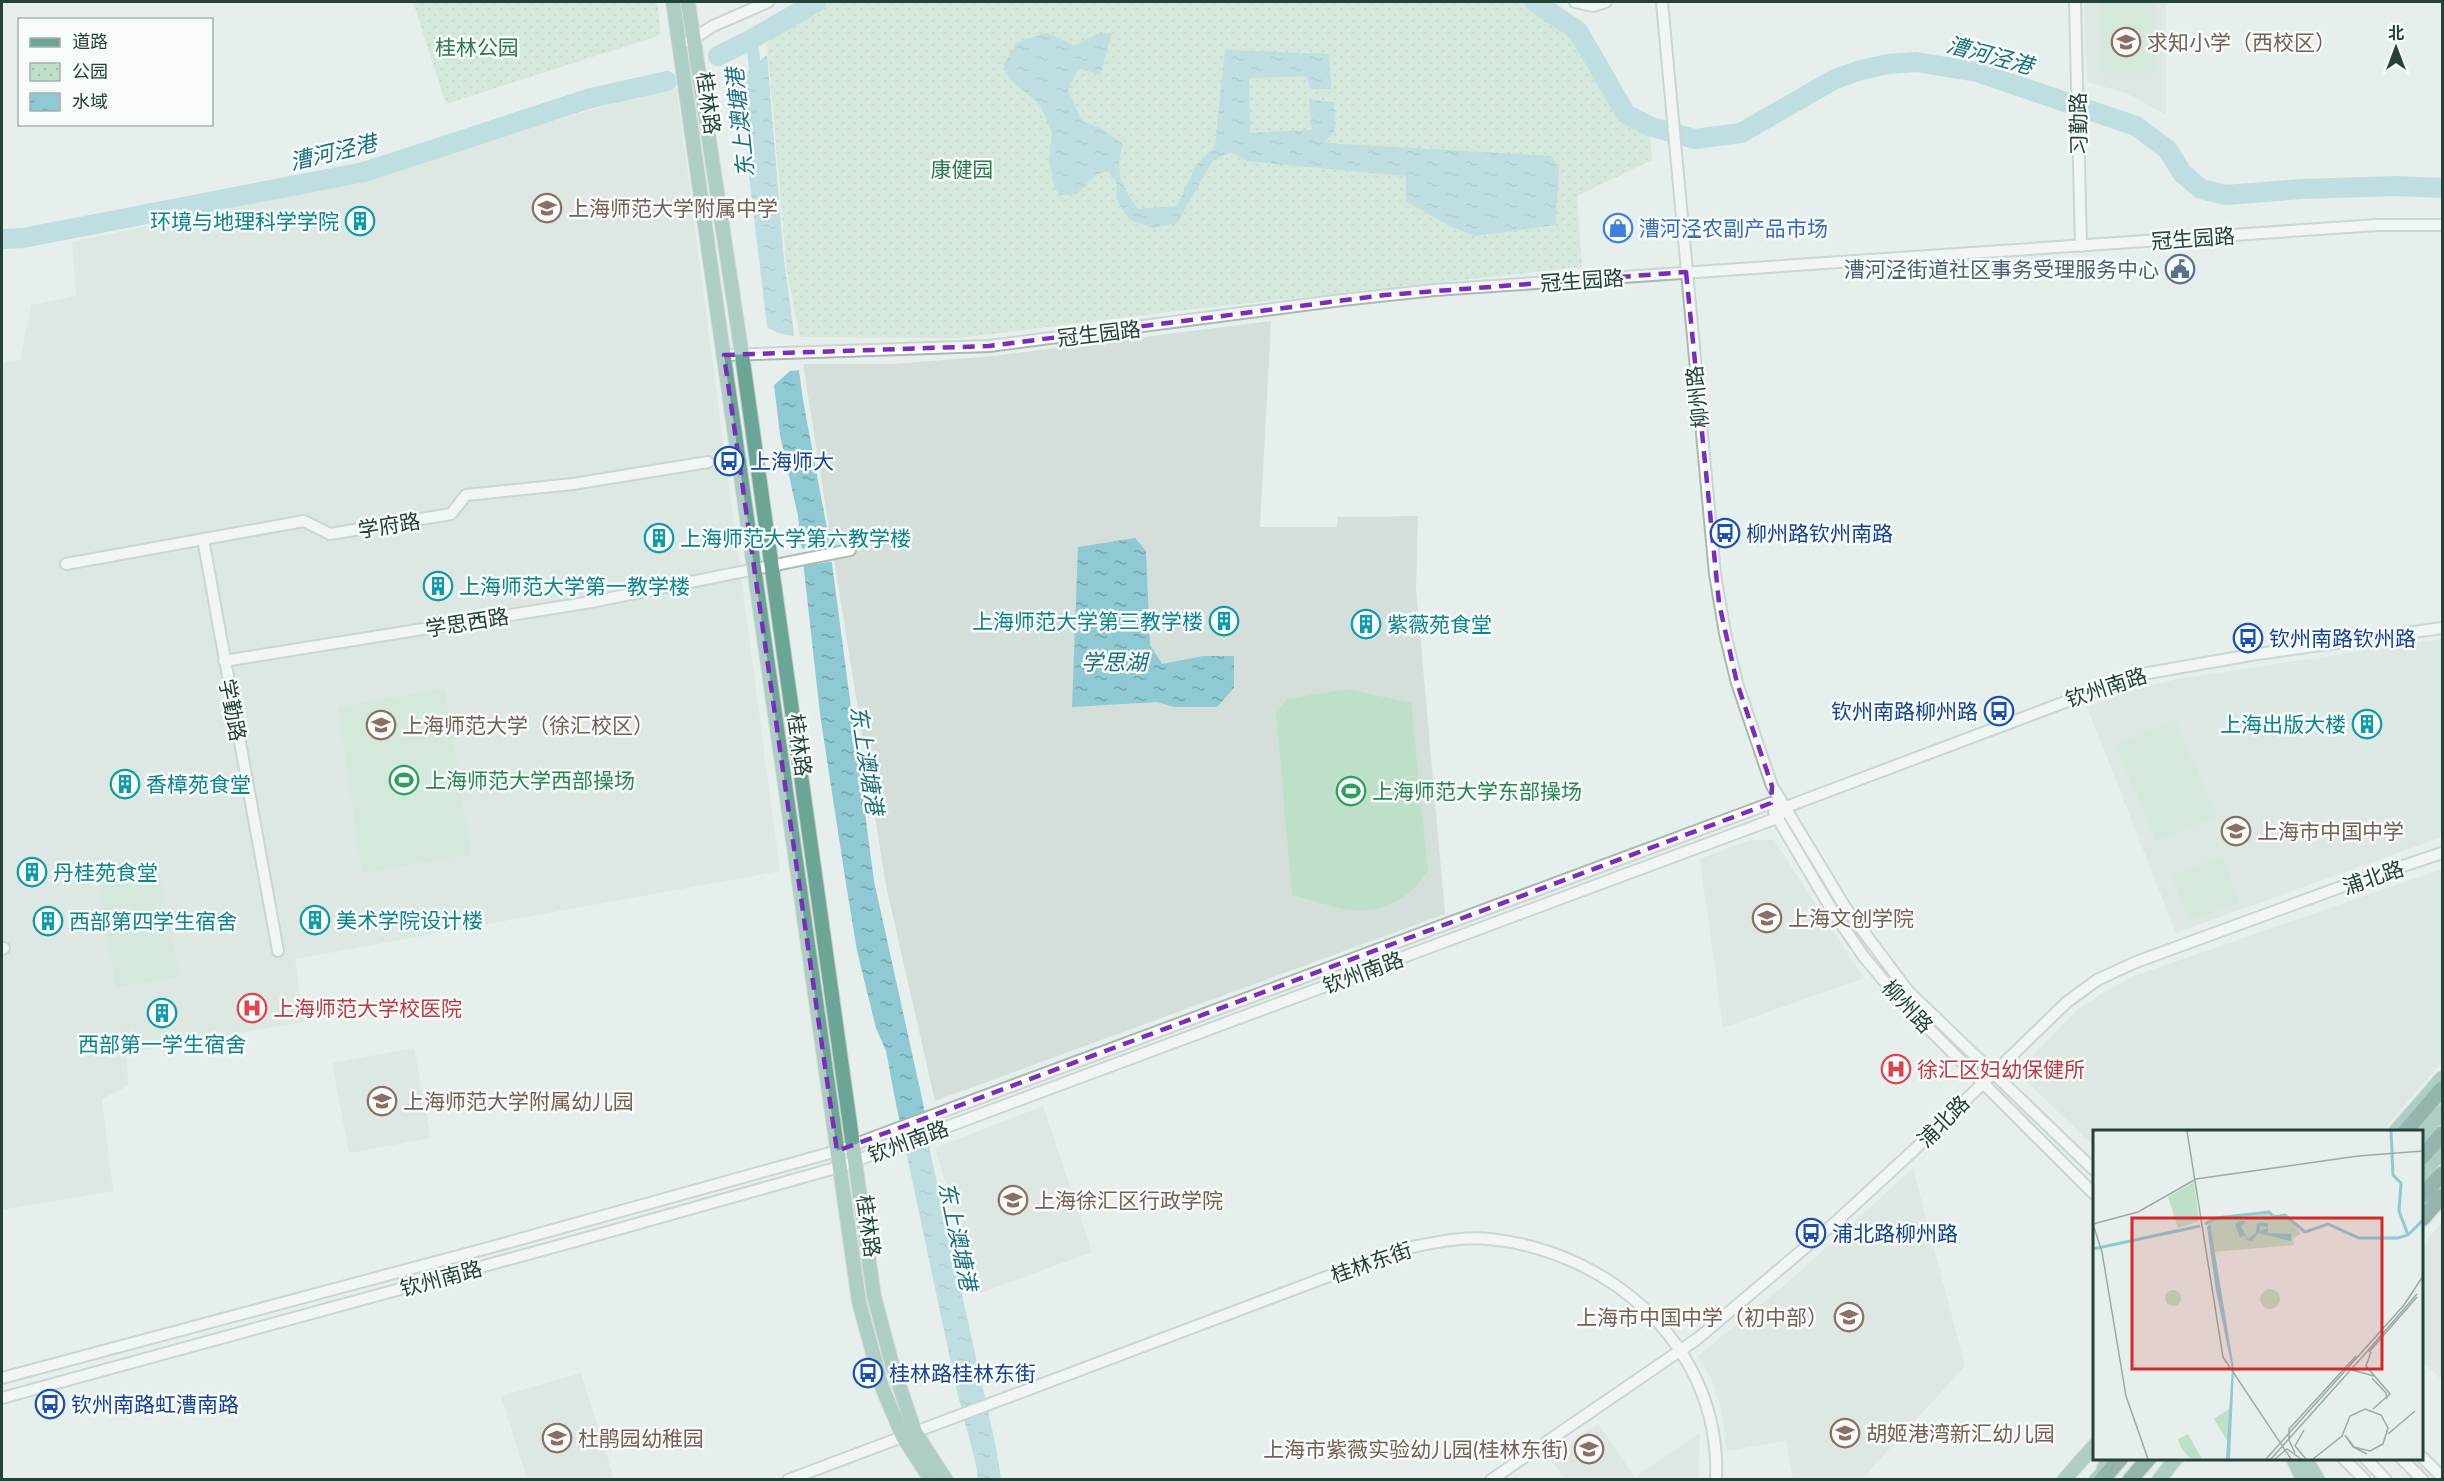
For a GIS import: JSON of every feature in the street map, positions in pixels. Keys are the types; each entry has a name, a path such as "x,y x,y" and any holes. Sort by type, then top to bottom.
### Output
{"highway":[{"path":"2415,1124 2442,1089"},
{"path":"2415,1124 2442,1099"},
{"path":"2423,1155 2442,1134"},
{"path":"2423,1194 2442,1174"},
{"path":"2423,1216 2442,1195"},
{"path":"2100,1478 2117,1460"},
{"path":"2130,1479 2147,1460"}],"main road":[{"name":"桂林路","path":"673,2 859,1302 879,1378 931,1479"},
{"name":"桂林路","path":"688,2 742,355 851,1146 874,1296 909,1435 946,1479"},
{"path":"2396,1130 2442,1078"},
{"path":"2423,1134 2442,1112"},
{"path":"2423,1173 2442,1151"},
{"path":"2064,1479 2093,1447"},
{"path":"2100,1478 2107,1460"},
{"path":"2159,1479 2174,1460"},
{"path":"2294,1460 2303,1479"},
{"path":"2306,1460 2318,1479"}],"street":[{"path":"680,45 694,40 713,26 768,2"},
{"path":"1575,2 1593,6 1605,2"},
{"name":"柳州路","path":"1662,2 1714,574 1737,682 1772,786 1845,907 1908,991 2093,1169"},
{"name":"习勤路","path":"2075,2 2081,246"},
{"name":"冠生园路","path":"724,355 989,346 1385,295 2377,225 2442,225"},
{"name":"学府路","path":"66,564 304,521 330,534 451,514 466,495 573,484 708,462"},
{"name":"学勤路","path":"203,539 278,951"},
{"name":"学思西路","path":"224,661 591,602 845,551"},
{"name":"钦州南路","path":"1786,807 2137,675 2216,661 2442,628"},
{"name":"柳州路","path":"1772,786 1771,803 1777,818 1833,912 1864,957 1901,1001 2093,1193"},
{"path":"1771,803 1786,807 1777,818"},
{"name":"钦州南路","path":"2,1378 837,1151 1771,803"},
{"name":"钦州南路","path":"2,1398 839,1167 1777,818"},
{"name":"浦北路","path":"1491,1479 1681,1350 1838,1220 2080,991 2114,970 2349,884 2442,853"},
{"name":"桂林东街","path":"788,1479 1398,1251 1443,1240 1487,1239 1528,1245 1568,1258 1608,1279 1644,1307 1681,1350 1703,1396 1713,1432 1716,1479"},
{"path":"2423,1459 2442,1477"},
{"path":"2345,1460 2365,1479"},
{"path":"2367,1460 2386,1479"},
{"path":"2403,1460 2423,1479"}],"highlighted area":[{"path":"1686,272 1719,603 1737,683 1772,786 1771,803 837,1151 724,355 989,346 1385,295"}],"shaded area":[{"name":"求知小学（西校区）","path":"2084,2 2166,2 2166,115 2126,93 2087,82"},
{"name":"上海师范大学（徐汇校区）","path":"676,85 780,871 295,959 304,1022 127,1053 128,1086 102,1099 113,1191 2,1210 2,363 20,360 31,305 76,296 72,242 329,187"},
{"path":"1271,321 1260,527 1337,527 1338,517 1418,516 1416,588 1445,914 935,1101 886,886 803,364 895,364 992,356"},
{"name":"上海市中国中学","path":"2442,639 2442,837 2176,933 2087,707 2137,689 2177,679"},
{"name":"上海文创学院","path":"1750,840 1774,840 1864,978 1723,1028 1700,859"},
{"path":"2442,869 2442,1062 2383,1130 2093,1130 2093,1145 2026,1081 2024,1072 2026,1062 2078,1009 2134,976"},
{"name":"上海师范大学附属幼儿园","path":"414,1048 431,1138 349,1153 332,1063"},
{"name":"上海徐汇区行政学院","path":"1043,1106 1092,1252 978,1294 935,1148"},
{"name":"上海市中国中学（初中部）","path":"1913,1168 1965,1366 1862,1479 1793,1479 1786,1441 1727,1451 1720,1405 1712,1381 1698,1356 1794,1277"},
{"path":"2442,1222 2442,1380 2423,1362 2423,1245"},
{"name":"杜鹃园幼稚园","path":"581,1373 614,1479 527,1479 501,1396"},
{"name":"上海市紫薇实验幼儿园(桂林东街)","path":"1598,1424 1635,1477 1700,1433 1698,1479 1565,1479 1550,1458"}],"green space":[{"name":"桂林公园","path":"413,2 657,2 661,35 446,104"},
{"name":"康健园","path":"817,2 1535,2 1578,31 1626,114 1649,126 1652,160 1577,196 1582,267 1193,309 959,338 800,337 787,272 767,43"},
{"path":"2099,2 2155,2 2156,73 2099,73"},
{"name":"上海师范大学西部操场","path":"445,689 471,854 362,873 338,707"},
{"name":"上海师范大学东部操场","path":"1347,689 1411,703 1428,871 1406,895 1391,904 1364,911 1336,907 1292,895 1276,712 1287,699"},
{"path":"2175,719 2217,816 2157,842 2115,745"},
{"path":"2222,856 2239,902 2189,921 2171,875"},
{"path":"158,870 180,977 116,987 97,880"}],"water":[{"path":"1047,33 1075,46 1097,34 1112,33 1100,75 1078,68 1068,91 1082,121 1102,129 1123,144 1119,171 1123,186 1138,209 1177,206 1196,166 1215,146 1225,50 1329,54 1331,89 1311,89 1306,76 1249,78 1250,133 1312,130 1309,100 1334,102 1335,130 1324,143 1552,156 1559,171 1555,225 1476,236 1450,226 1406,201 1406,176 1247,161 1232,152 1213,160 1177,223 1153,228 1130,220 1116,199 1117,184 1108,170 1097,174 1077,194 1061,195 1055,189 1049,160 1052,132 1039,103 1009,79 1004,64 1018,42"},
{"path":"767,55 784,260 803,400 828,534 874,881 923,1103 931,1156 996,1447 1001,1479 977,1479 977,1469 957,1391 886,1051 876,1028 857,951 820,714 798,516 780,435 748,167 745,101 741,90 731,86"},
{"name":"学思湖","path":"1135,538 1146,551 1150,645 1162,664 1203,656 1234,656 1234,688 1217,707 1174,707 1157,702 1072,707 1078,547"}],"pier":[{"path":"763,320 767,327 778,333 799,337 803,370 790,371 772,387"},
{"path":"832,544 834,561 803,566 799,549"}],"waterway":[{"name":"漕河泾港","path":"718,56 816,2"},
{"name":"漕河泾港","path":"1535,2 1578,31 1626,114 1649,126 1695,139 1741,133 1835,79 1888,64 1916,62 1977,72 2136,126 2168,150 2182,173 2201,189 2226,195 2302,189 2396,186 2442,188"},
{"name":"东上澳塘港","path":"752,39 756,80"},
{"name":"漕河泾港","path":"2,239 23,238 364,172 591,98 667,81"}],"place":[{"name":"求知小学（西校区）","path":"2126,42"},
{"name":"上海师范大学附属中学","path":"547,208"},
{"name":"环境与地理科学学院","path":"360,221"},
{"name":"漕河泾农副产品市场","path":"1618,228"},
{"name":"漕河泾街道社区事务受理服务中心","path":"2180,269"},
{"name":"上海师大","path":"729,461"},
{"name":"柳州路钦州南路","path":"1725,533"},
{"name":"上海师范大学第六教学楼","path":"659,538"},
{"name":"上海师范大学第一教学楼","path":"438,586"},
{"name":"上海师范大学第三教学楼","path":"1224,621"},
{"name":"紫薇苑食堂","path":"1366,624"},
{"name":"钦州南路钦州路","path":"2248,638"},
{"name":"钦州南路柳州路","path":"1999,711"},
{"name":"上海出版大楼","path":"2367,724"},
{"name":"上海师范大学（徐汇校区）","path":"381,725"},
{"name":"上海师范大学西部操场","path":"404,780"},
{"name":"香樟苑食堂","path":"125,784"},
{"name":"上海师范大学东部操场","path":"1351,791"},
{"name":"上海市中国中学","path":"2236,831"},
{"name":"丹桂苑食堂","path":"32,872"},
{"name":"上海文创学院","path":"1767,918"},
{"name":"美术学院设计楼","path":"315,920"},
{"name":"西部第四学生宿舍","path":"48,921"},
{"name":"上海师范大学校医院","path":"252,1008"},
{"name":"西部第一学生宿舍","path":"162,1013"},
{"name":"徐汇区妇幼保健所","path":"1896,1069"},
{"name":"上海师范大学附属幼儿园","path":"382,1101"},
{"name":"上海徐汇区行政学院","path":"1013,1200"},
{"name":"浦北路柳州路","path":"1811,1233"},
{"name":"上海市中国中学（初中部）","path":"1849,1317"},
{"name":"桂林路桂林东街","path":"868,1373"},
{"name":"钦州南路虹漕南路","path":"50,1404"},
{"name":"胡姬港湾新汇幼儿园","path":"1845,1433"},
{"name":"杜鹃园幼稚园","path":"557,1438"},
{"name":"上海市紫薇实验幼儿园(桂林东街)","path":"1589,1449"}]}
